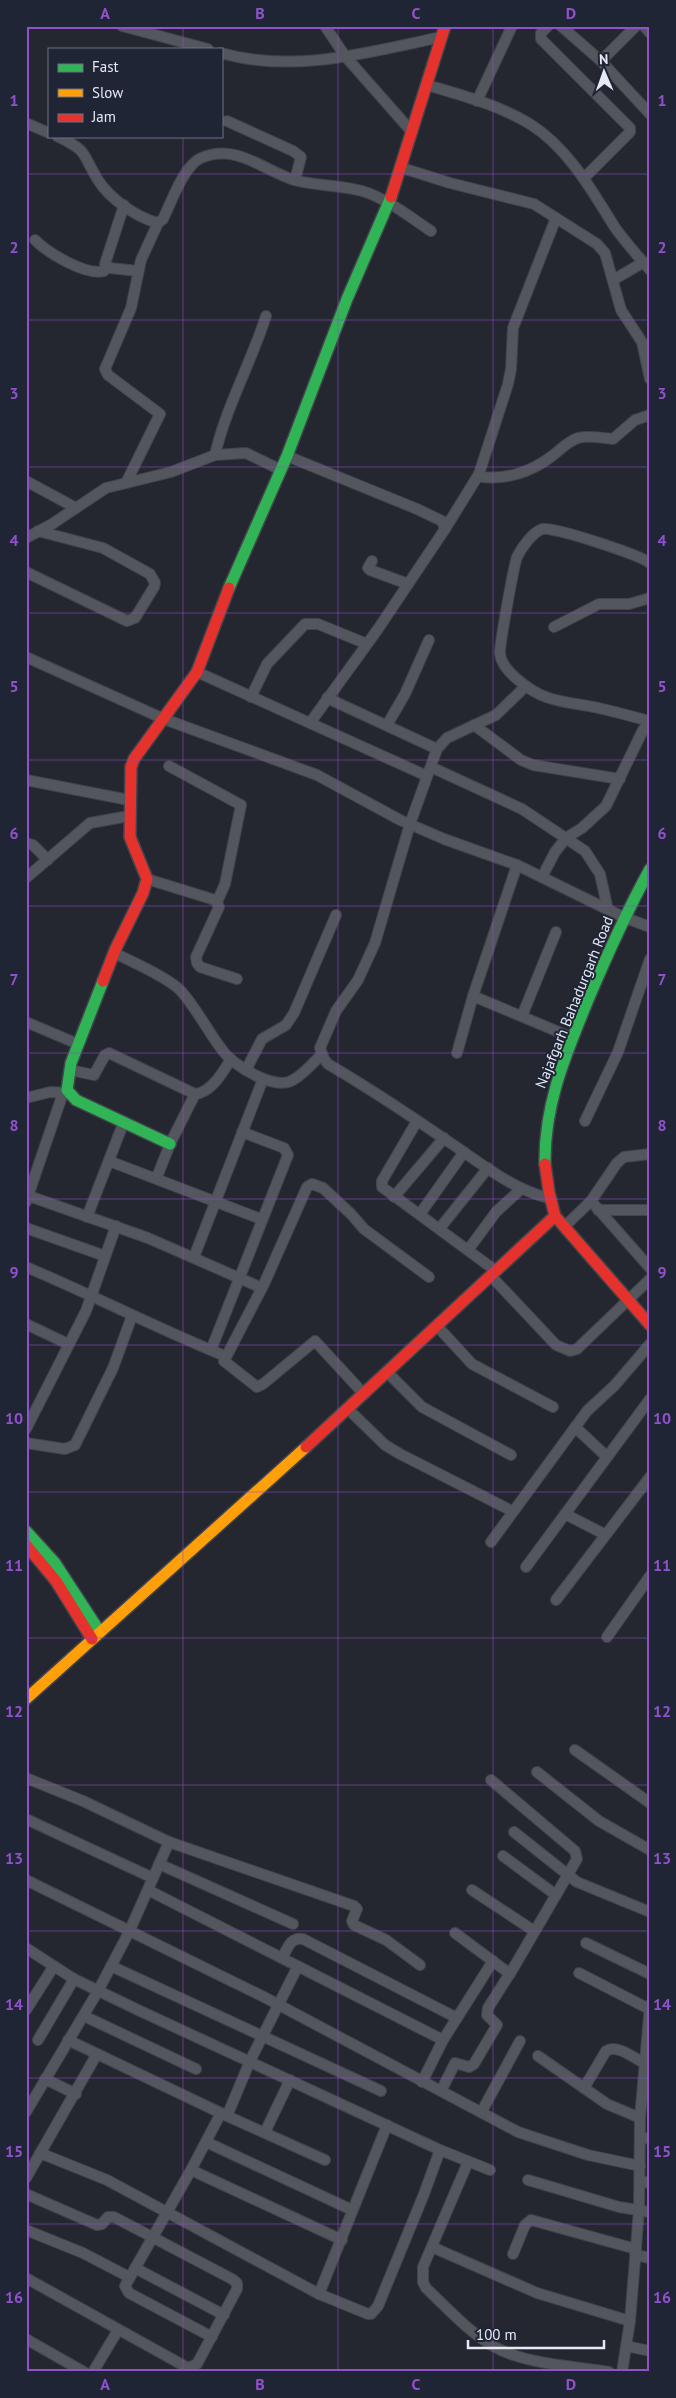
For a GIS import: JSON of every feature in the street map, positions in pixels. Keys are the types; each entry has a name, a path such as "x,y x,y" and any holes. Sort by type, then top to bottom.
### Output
{"street":[{"path":"122,26 204,48"},
{"path":"325,26 345,56 412,132"},
{"path":"476,101 512,26"},
{"path":"548,26 541,33 541,39 630,128 630,132 584,178"},
{"path":"561,26 601,61 650,114"},
{"path":"601,61 636,26"},
{"path":"644,26 650,33"},
{"path":"222,53 252,60 291,63 345,56 443,32"},
{"path":"262,1288 116,1226 28,1199 66,1093 70,1070 78,1044 114,953 143,893 147,879 132,844 129,800 131,768 134,759 197,672 230,584 287,456 347,299 402,168 443,32"},
{"path":"427,85 509,113 531,124 564,153 584,178 615,227 647,266 612,280"},
{"path":"227,122 293,151 301,157 295,180"},
{"path":"26,123 48,132"},
{"path":"61,138 82,150 101,185 124,205 158,223"},
{"path":"127,481 160,414 106,371 131,308 138,271 158,223 163,218 184,175 200,158 228,153 239,155 295,180 360,190 388,204 431,231"},
{"path":"402,168 450,183 534,204 575,228 602,249 621,310 642,342 650,379"},
{"path":"35,240 46,250 84,269 98,273 104,271 107,266 105,262 124,205"},
{"path":"310,723 408,584 479,474 508,384 511,369 513,328 556,218"},
{"path":"107,266 138,271"},
{"path":"215,455 223,422 244,376 266,316"},
{"path":"479,474 482,477 504,478 525,472 548,459 574,440 586,437 613,439 631,423 650,415"},
{"path":"26,538 106,488 127,481 171,472 215,455 246,454 280,470"},
{"path":"287,456 417,509 442,521 445,529"},
{"path":"26,482 76,508"},
{"path":"542,877 555,852 566,838 582,828 606,806 649,721 608,710 547,699 516,678 502,662 499,645 516,560 520,551 533,536 541,529 550,528 570,536 627,551 650,562"},
{"path":"26,572 127,621 135,618 154,587 155,583 150,574 104,548 38,531"},
{"path":"372,561 368,568 370,570 408,584"},
{"path":"554,627 599,604 629,604 650,598"},
{"path":"251,696 266,664 306,624 318,624 367,644"},
{"path":"387,726 405,694 430,640"},
{"path":"26,657 164,719 311,772 410,824 444,839 517,865 623,917 650,927"},
{"path":"197,672 310,723 522,809 586,851 600,874 608,910"},
{"path":"526,686 496,715 447,738 437,749 410,824 375,943 358,980 336,1011 321,1044 322,1054 328,1064 377,1092 417,1121 521,1189 548,1198"},
{"path":"327,698 437,749"},
{"path":"474,725 521,760 533,765 620,779"},
{"path":"169,766 241,806 225,884 217,902 219,907 196,957 196,962 200,967 237,979"},
{"path":"26,780 129,800"},
{"path":"26,878 90,823 129,816"},
{"path":"26,843 32,845 48,860"},
{"path":"457,1053 473,996 517,865"},
{"name":"Najafgarh Bahadurgarh Road","path":"650,869 623,917 573,1038 548,1115 546,1136 548,1198 555,1216 650,1325"},
{"path":"147,879 217,902"},
{"path":"246,1070 262,1039 286,1025 294,1013 336,915"},
{"path":"522,1016 556,932"},
{"path":"114,953 176,986 230,1059 264,1079 276,1083 292,1081 322,1054"},
{"path":"585,1121 618,1052 650,959"},
{"path":"473,996 573,1038"},
{"path":"26,1022 78,1044"},
{"path":"70,1070 94,1075 105,1055 109,1053 195,1094 199,1094 212,1084 230,1059"},
{"path":"194,1258 264,1079"},
{"path":"26,1098 42,1092 66,1093 123,1124 170,1144"},
{"path":"157,1177 170,1144 195,1094"},
{"path":"417,1121 381,1183 384,1190 440,1228 468,1250 493,1273 556,1345 570,1351 577,1349 628,1298 650,1279"},
{"path":"88,1217 123,1124"},
{"path":"211,1350 288,1151 242,1132"},
{"path":"394,1197 444,1138"},
{"path":"420,1214 464,1152"},
{"path":"564,1227 591,1201 624,1157 650,1154"},
{"path":"109,1161 157,1177 261,1219"},
{"path":"440,1228 488,1168"},
{"path":"363,1393 315,1340 257,1387 226,1364 225,1356 262,1288 307,1187 312,1184 323,1188 384,1246 429,1277"},
{"path":"468,1250 496,1212 521,1189"},
{"path":"591,1201 650,1268"},
{"path":"598,1210 650,1210"},
{"path":"26,1699 363,1393 388,1373 555,1216"},
{"path":"26,1429 92,1295 116,1226"},
{"path":"26,1228 105,1256"},
{"path":"26,1267 225,1356"},
{"path":"26,1443 65,1449 75,1445 113,1368 132,1316"},
{"path":"26,1324 68,1344"},
{"path":"437,1326 472,1364 553,1407"},
{"path":"491,1542 574,1427 650,1344"},
{"path":"388,1373 422,1408 511,1455"},
{"path":"526,1567 606,1456 650,1399"},
{"path":"26,1402 36,1407"},
{"path":"347,1408 392,1450 512,1511"},
{"path":"574,1427 606,1456"},
{"path":"556,1600 604,1534 636,1497 650,1477"},
{"path":"565,1514 604,1534"},
{"path":"26,1531 60,1569 96,1636"},
{"path":"26,1545 56,1581 96,1636"},
{"path":"607,1637 650,1576"},
{"path":"575,1750 650,1803"},
{"path":"537,1772 599,1821 650,1850"},
{"path":"26,1778 82,1801 169,1842 354,1906 357,1909 352,1921 354,1925 386,1940 420,1965"},
{"path":"441,2091 454,2063 472,2066 479,2057 497,2025 488,2015 488,2008 576,1861 574,1851 491,1780"},
{"path":"26,1819 153,1878"},
{"path":"514,1832 568,1876 583,1885 650,1912"},
{"path":"26,2112 112,1966 130,1932 169,1842"},
{"path":"503,1856 556,1895"},
{"path":"159,1864 293,1924"},
{"path":"26,1880 279,2006 530,2137 588,2155 640,2166"},
{"path":"148,1890 443,2040"},
{"path":"472,1890 534,1931"},
{"path":"454,1933 510,1974"},
{"path":"282,1958 291,1942 298,1938 303,1939 457,2018"},
{"path":"586,1943 650,1974"},
{"path":"26,1948 74,1979 98,1991 440,2150 490,2170"},
{"path":"422,2082 443,2040 494,1961"},
{"path":"26,2010 54,1966"},
{"path":"112,1966 381,2091"},
{"path":"212,2337 129,2293 125,2286 206,2142 224,2114 298,1966"},
{"path":"579,1973 650,2007 640,2118 645,2138 640,2166 645,2182 644,2211 635,2252 630,2321 622,2372"},
{"path":"38,2040 74,1979"},
{"path":"84,2016 196,2069"},
{"path":"68,2040 325,2160"},
{"path":"482,2111 520,2041"},
{"path":"584,2088 606,2051 610,2048 615,2048 644,2063"},
{"path":"26,2178 76,2094 97,2054"},
{"path":"538,2056 607,2104 640,2118"},
{"path":"45,2080 76,2094"},
{"path":"265,2132 290,2080"},
{"path":"319,2294 386,2125"},
{"path":"206,2142 352,2210"},
{"path":"40,2152 107,2180 319,2294 363,2314 371,2314 375,2311 424,2194 440,2150"},
{"path":"468,2162 422,2273 422,2282 426,2288 470,2329 494,2346 519,2357 609,2372"},
{"path":"191,2170 342,2240"},
{"path":"528,2180 618,2207 644,2211"},
{"path":"26,2194 97,2225 102,2224 111,2216 236,2281 237,2289 197,2364 188,2368 26,2278"},
{"path":"513,2254 525,2225 531,2220 650,2258"},
{"path":"26,2230 83,2253 129,2277"},
{"path":"432,2247 537,2293 630,2321"},
{"path":"135,2268 224,2315"},
{"path":"93,2372 118,2330"},
{"path":"26,2339 84,2372"},
{"path":"626,2346 650,2351"}],"traffic: fast":[{"path":"229,588 287,456 347,299 391,197"},
{"path":"545,1164 548,1121 564,1060 610,950 650,869"},
{"path":"103,981 71,1063 67,1090 76,1100 170,1144"},
{"path":"26,1531 55,1563 100,1632"}],"traffic: slow":[{"path":"26,1699 306,1447"}],"traffic: jam":[{"path":"391,197 445,26"},
{"path":"103,981 115,950 143,893 147,879 130,837 131,767 134,759 197,672 229,588"},
{"path":"545,1164 555,1216 650,1325"},
{"path":"306,1447 555,1216"},
{"path":"26,1545 56,1581 92,1639"}]}
